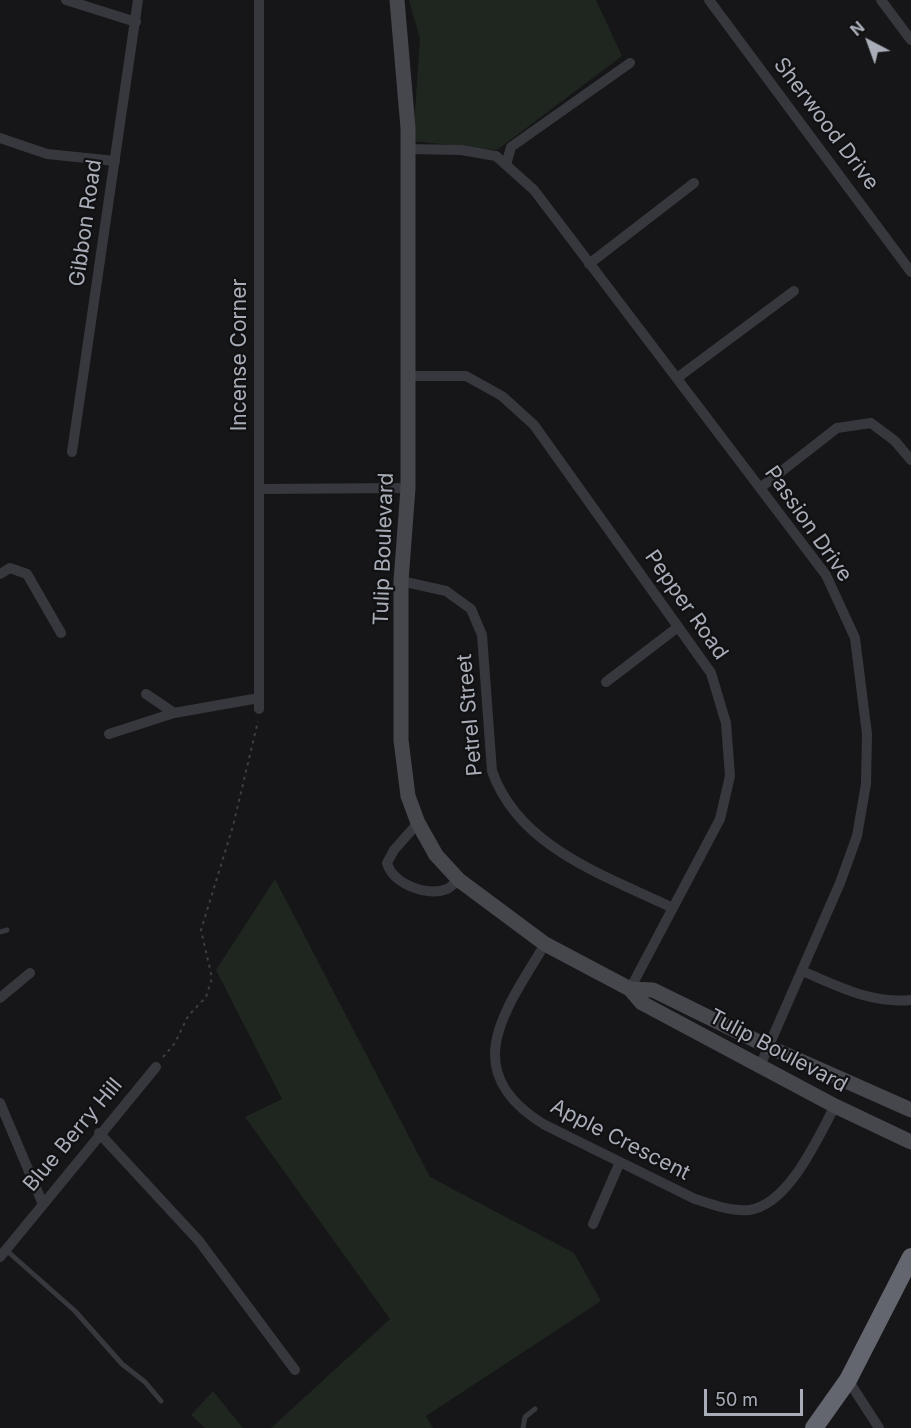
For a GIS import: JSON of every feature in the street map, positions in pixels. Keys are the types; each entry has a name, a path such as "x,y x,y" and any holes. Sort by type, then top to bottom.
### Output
{"highway":[{"path":"814,1428 848,1380 911,1257"}],"street":[{"path":"66,0 136,22"},
{"name":"Gibbon Road","path":"72,452 138,0"},
{"name":"Incense Corner","path":"259,0 259,704"},
{"name":"Tulip Boulevard","path":"397,0 408,149 408,488 401,581 401,740 408,795 418,824 436,855 459,880 545,944 630,989 642,1003 835,1106 911,1142"},
{"name":"Sherwood Drive","path":"709,0 911,272"},
{"path":"881,0 911,40"},
{"path":"506,165 511,147 630,63"},
{"path":"0,138 47,154 116,161"},
{"name":"Passion Drive","path":"408,149 461,150 496,156 534,190 826,575 855,638 867,734 866,784 857,836 840,884 760,1066"},
{"path":"589,264 694,183"},
{"path":"677,378 794,291"},
{"name":"Pepper Road","path":"408,376 466,376 502,396 534,425 711,673 726,723 730,776 720,819 630,989"},
{"path":"760,488 837,428 871,423 895,441 911,459"},
{"path":"259,489 408,488"},
{"path":"0,574 10,568 27,574 61,633"},
{"name":"Petrel Street","path":"401,581 446,591 471,609 482,635 492,771 498,790 520,819 547,844 596,872 673,908"},
{"path":"606,682 678,627"},
{"path":"146,694 174,713"},
{"path":"109,734 174,713 259,704"},
{"path":"418,824 394,850 387,863 390,874 401,883 421,889 446,889 459,880"},
{"name":"Apple Crescent","path":"545,944 498,1027 495,1049 498,1075 505,1090 528,1115 695,1199 726,1208 749,1210 776,1198 786,1187 813,1146 835,1106"},
{"path":"802,971 870,998 886,1002 911,999"},
{"path":"0,998 30,973"},
{"name":"Tulip Boulevard","path":"630,989 653,990 769,1047 911,1110"},
{"name":"Blue Berry Hill","path":"3,1254 42,1202 156,1067"},
{"path":"0,1102 42,1202"},
{"path":"99,1133 199,1241 295,1370"},
{"path":"593,1224 620,1162"},
{"path":"848,1380 879,1428"}],"lane":[{"path":"0,932 7,930"},
{"path":"3,1254 75,1311 122,1364 145,1382 161,1401"},
{"path":"523,1428 525,1417 535,1409"}],"path":[{"path":"156,1067 175,1043 188,1016 206,997 212,978 201,930 233,826 254,743 259,704"}],"shaded area":[{"path":"409,0 596,0 622,56 497,150 413,141 420,39"},
{"path":"275,879 430,1177 574,1253 601,1301 426,1416 433,1428 271,1428 390,1319 245,1117 282,1099 216,970"},
{"path":"213,1391 243,1428 205,1428 191,1415"}]}
